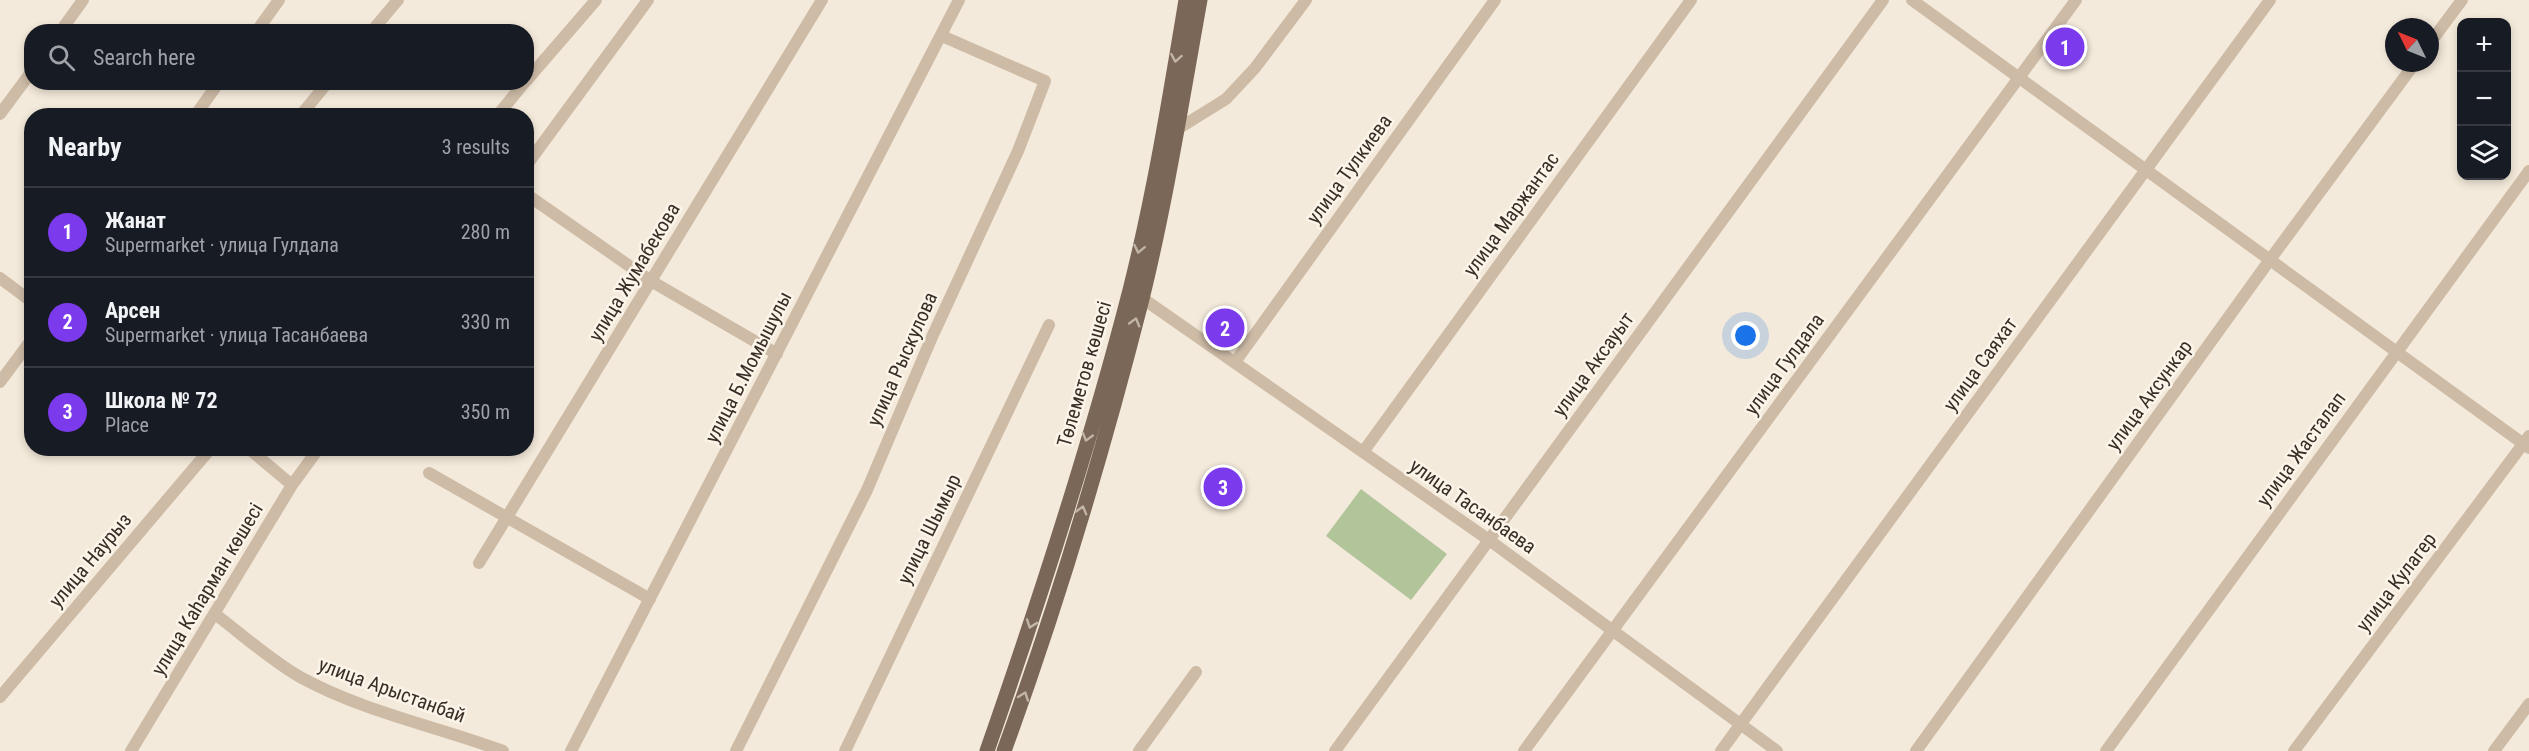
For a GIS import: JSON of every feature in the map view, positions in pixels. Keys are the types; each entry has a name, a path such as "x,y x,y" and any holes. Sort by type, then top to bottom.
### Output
{"main road":[{"name":"Төлеметов көшесі","path":"987,751 1048,575 1130,290 1163,137 1186,0"},
{"name":"Төлеметов көшесі","path":"1004,751 1063,580 1142,298 1200,0"}],"street":[{"path":"66,24 83,0"},
{"path":"262,24 279,0"},
{"path":"378,24 398,0"},
{"path":"534,73 596,0"},
{"path":"534,155 648,0"},
{"name":"улица Жумабекова","path":"478,563 822,0"},
{"name":"улица Б.Момышулы","path":"571,751 959,0"},
{"path":"1176,130 1226,99 1255,68 1306,0"},
{"name":"улица Тулкиева","path":"1234,362 1495,0"},
{"name":"улица Маржантас","path":"1363,452 1691,0"},
{"name":"улица Аксауыт","path":"1335,751 1883,0"},
{"path":"1912,0 2396,353 2527,443"},
{"name":"улица Гулдала","path":"1524,751 2076,0"},
{"name":"улица Саяхат","path":"1721,751 2270,0"},
{"path":"2439,31 2462,0"},
{"name":"улица Рыскулова","path":"736,751 867,490 932,337 1018,151 1045,81 942,36"},
{"name":"улица Аксункар","path":"1916,751 2269,261 2408,72"},
{"path":"0,114 24,82"},
{"path":"201,108 213,90"},
{"path":"307,108 321,90"},
{"path":"504,108 519,90"},
{"name":"улица Жасталап","path":"2106,751 2529,171"},
{"path":"534,200 651,281 777,354"},
{"path":"0,278 24,296"},
{"name":"улица Тасанбаева","path":"1142,298 1489,540 1777,751"},
{"name":"улица Шымыр","path":"845,751 1049,325"},
{"path":"0,382 24,350"},
{"name":"улица Кулагер","path":"2294,751 2527,443"},
{"name":"улица Наурыз","path":"0,697 204,456"},
{"path":"258,456 292,485"},
{"name":"улица Каһарман көшесі","path":"131,751 292,485 313,456"},
{"path":"429,473 650,599"},
{"name":"улица Арыстанбай","path":"215,614 299,676 352,701 503,751"},
{"path":"1139,751 1196,672"},
{"path":"2493,751 2529,704"}],"green space":[{"path":"1361,489 1447,554 1411,600 1326,536"}],"place":[{"name":"Жанат","path":"2065,47"},
{"name":"Арсен","path":"1225,328"},
{"name":"Школа № 72","path":"1223,487"}]}
